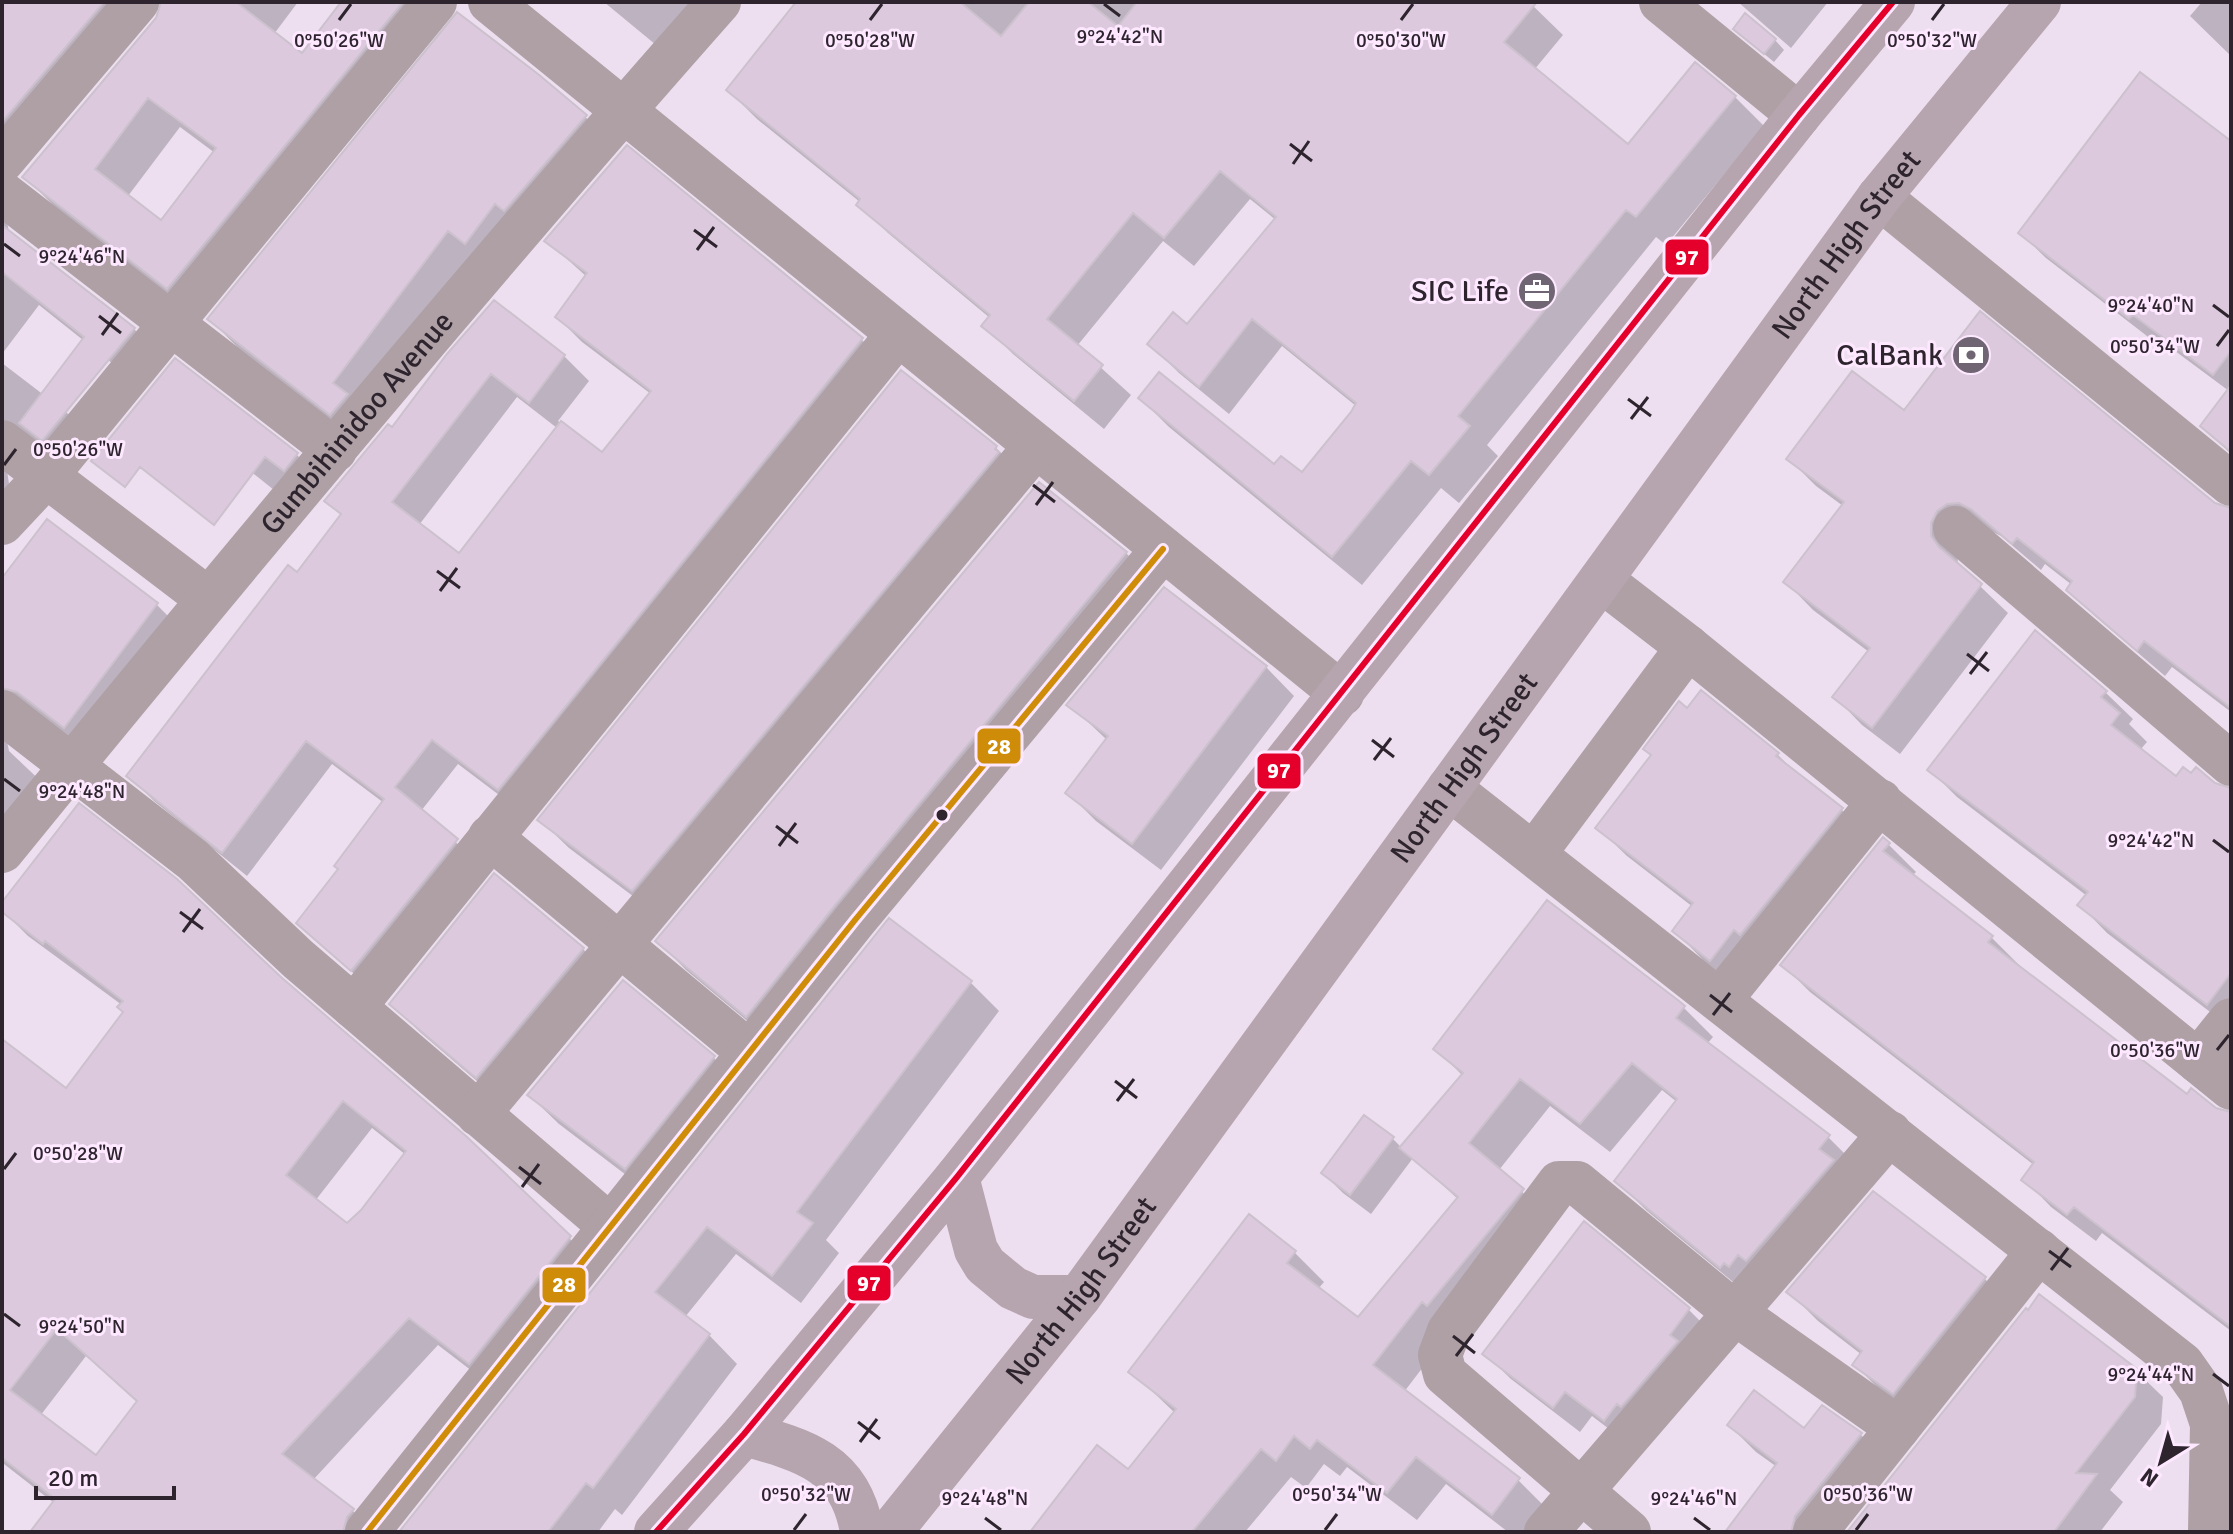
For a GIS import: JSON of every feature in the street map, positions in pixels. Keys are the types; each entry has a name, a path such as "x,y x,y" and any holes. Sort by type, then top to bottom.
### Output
{"highway":[{"path":"656,1532 744,1434 957,1177 1799,115 1893,2"},
{"name":"North High Street","path":"890,1532 1079,1297 1879,197 2039,2"},
{"path":"957,1177 976,1250 985,1265 1013,1288 1033,1297 1079,1297"},
{"path":"744,1434 793,1447 831,1469 852,1492 862,1532"}],"street":[{"path":"2,161 137,2"},
{"path":"2,523 46,476 435,2"},
{"path":"490,2 1342,694"},
{"name":"Gumbihinidoo Avenue","path":"2,851 208,599 623,110 719,2"},
{"path":"1661,2 1799,115"},
{"path":"2,193 335,450"},
{"path":"1879,197 2231,484"},
{"path":"354,1007 898,334"},
{"path":"2,442 208,599"},
{"path":"478,1114 1036,446"},
{"path":"1955,528 2231,764"},
{"path":"367,1532 749,1052 1163,549"},
{"path":"1601,580 1880,801 2215,1074 2231,1020"},
{"path":"1534,854 1688,647"},
{"path":"2,712 193,860 298,959 610,1226"},
{"path":"1449,788 2182,1364 2201,1391 2222,1432 2210,1532"},
{"path":"1720,1000 1880,801"},
{"path":"490,837 749,1052"},
{"path":"1546,1532 1890,1133"},
{"path":"1629,1532 1445,1374 1440,1355 1449,1331 1555,1186 1565,1181 1577,1183 1735,1313 1898,1428"},
{"path":"1815,1532 2039,1251"}],"building":[{"path":"2,2 104,2 2,122"},
{"path":"161,2 236,2 302,53 341,2 403,2 167,289 22,177 156,18","holes":["148,98 216,148 161,220 95,169"]},
{"path":"796,2 960,2 1001,36 1029,2 1088,2 1118,26 1137,2 1537,2 1504,42 1628,144 1695,62 1736,96 1636,217 1626,210 1458,416 1470,426 1429,475 1411,461 1332,557 1138,398 1159,372 1274,464 1281,456 1302,472 1351,412 1356,403 1252,319 1199,387 1147,344 1173,312 1187,324 1276,217 1220,171 1164,238 1133,213 1047,319 1103,365 1074,401 981,326 990,315 856,205 860,199 726,90"},
{"path":"457,12 587,115 504,211 495,204 465,244 448,231 333,383 348,394 330,415 207,319"},
{"path":"1745,13 1776,39 1764,54 1733,29"},
{"path":"2140,72 2231,141 2231,351 2213,375 2133,315 2129,319 2018,233"},
{"path":"627,145 863,338 498,790 432,740 395,787 458,839 351,971 296,923 338,869 334,866 384,799 306,741 222,853 126,776 288,565 297,572 341,514 324,501 388,424 392,427 447,354 494,300 565,355 529,403 491,374 392,502 459,553 561,421 602,452 651,391 555,317 587,273 544,241"},
{"path":"2,225 135,328 42,441 19,423 84,337 2,272"},
{"path":"1980,311 2215,503 2231,508 2231,708 2144,641 2137,651 2066,590 2072,581 2017,538 2012,544 1971,509 1959,503 1947,504 1937,511 1931,523 1931,536 1939,547 1982,584 1872,728 1832,697 1870,648 1783,582 1844,502 1786,459 1852,371 1904,410"},
{"path":"175,358 298,453 284,471 265,457 214,525 140,467 125,487 91,461"},
{"path":"901,370 997,446 995,449 999,452 632,891 537,820"},
{"path":"2231,385 2231,452 2200,426"},
{"path":"1039,482 1127,552 746,1017 655,941"},
{"path":"47,519 158,603 64,728 17,692 2,688 2,578"},
{"path":"1164,587 1267,666 1132,844 1065,793 1108,736 1066,705"},
{"path":"2035,630 2107,691 2101,697 2120,713 2111,725 2176,776 2183,767 2191,773 2196,767 2215,783 2231,788 2231,973 2207,1005 2077,905 2088,892 1927,770"},
{"path":"1701,690 1779,753 1776,756 1843,808 1740,935 1734,930 1710,961 1672,931 1693,903 1595,828 1651,755 1643,749 1679,701 1687,708"},
{"path":"79,803 177,879 282,978 467,1137 571,1236 469,1364 409,1318 282,1454 354,1509 347,1517 343,1532 30,1532 55,1499 2,1458 2,1039 66,1088 123,1012 117,1007 123,1001 2,912 2,902","holes":["343,1101 406,1151 361,1210 347,1223 286,1175","57,1329 137,1401 96,1455 10,1390"]},
{"path":"1883,837 1890,843 1883,851 1993,936 1988,942 2187,1094 2191,1088 2216,1108 2231,1112 2231,1327 2074,1207 2067,1215 2021,1180 2034,1162 1780,965"},
{"path":"494,873 584,948 476,1078 389,1004"},
{"path":"1547,900 1685,1006 1676,1018 1830,1135 1819,1149 1834,1160 1746,1261 1738,1255 1729,1267 1724,1263 1720,1268 1614,1181 1677,1099 1632,1063 1580,1124 1520,1079 1469,1143 1524,1189 1427,1306 1422,1302 1373,1365 1520,1478 1492,1515 1416,1457 1387,1493 1317,1440 1310,1449 1294,1436 1276,1461 1261,1449 1192,1532 1030,1532 1097,1445 1128,1469 1176,1409 1128,1372 1249,1214 1296,1251 1287,1263 1358,1317 1458,1197 1399,1148 1463,1073 1433,1049"},
{"path":"889,918 972,981 797,1212 813,1223 772,1276 707,1227 655,1292 710,1334 593,1488 586,1483 548,1532 399,1532"},
{"path":"623,980 715,1056 625,1169 527,1095"},
{"path":"1364,1115 1394,1137 1350,1195 1321,1173"},
{"path":"1873,1191 1986,1277 1893,1394 1852,1365 1862,1351 1786,1292"},
{"path":"1584,1221 1690,1308 1670,1335 1678,1341 1621,1407 1617,1404 1604,1421 1565,1392 1553,1408 1482,1354"},
{"path":"2039,1294 2137,1369 2135,1397 2076,1473 2097,1474 2054,1532 1847,1532 2026,1308 2028,1310"},
{"path":"1754,1390 1804,1428 1822,1405 1862,1433 1795,1516 1791,1532 1725,1532 1777,1463 1727,1425"}],"transit line":[{"name":"97","path":"656,1532 744,1434 957,1177 1799,115 1893,2"},
{"name":"28","path":"367,1532 855,920 1163,549"}],"place":[{"name":"SIC Life","path":"1537,291"},
{"name":"CalBank","path":"1971,355"}]}
